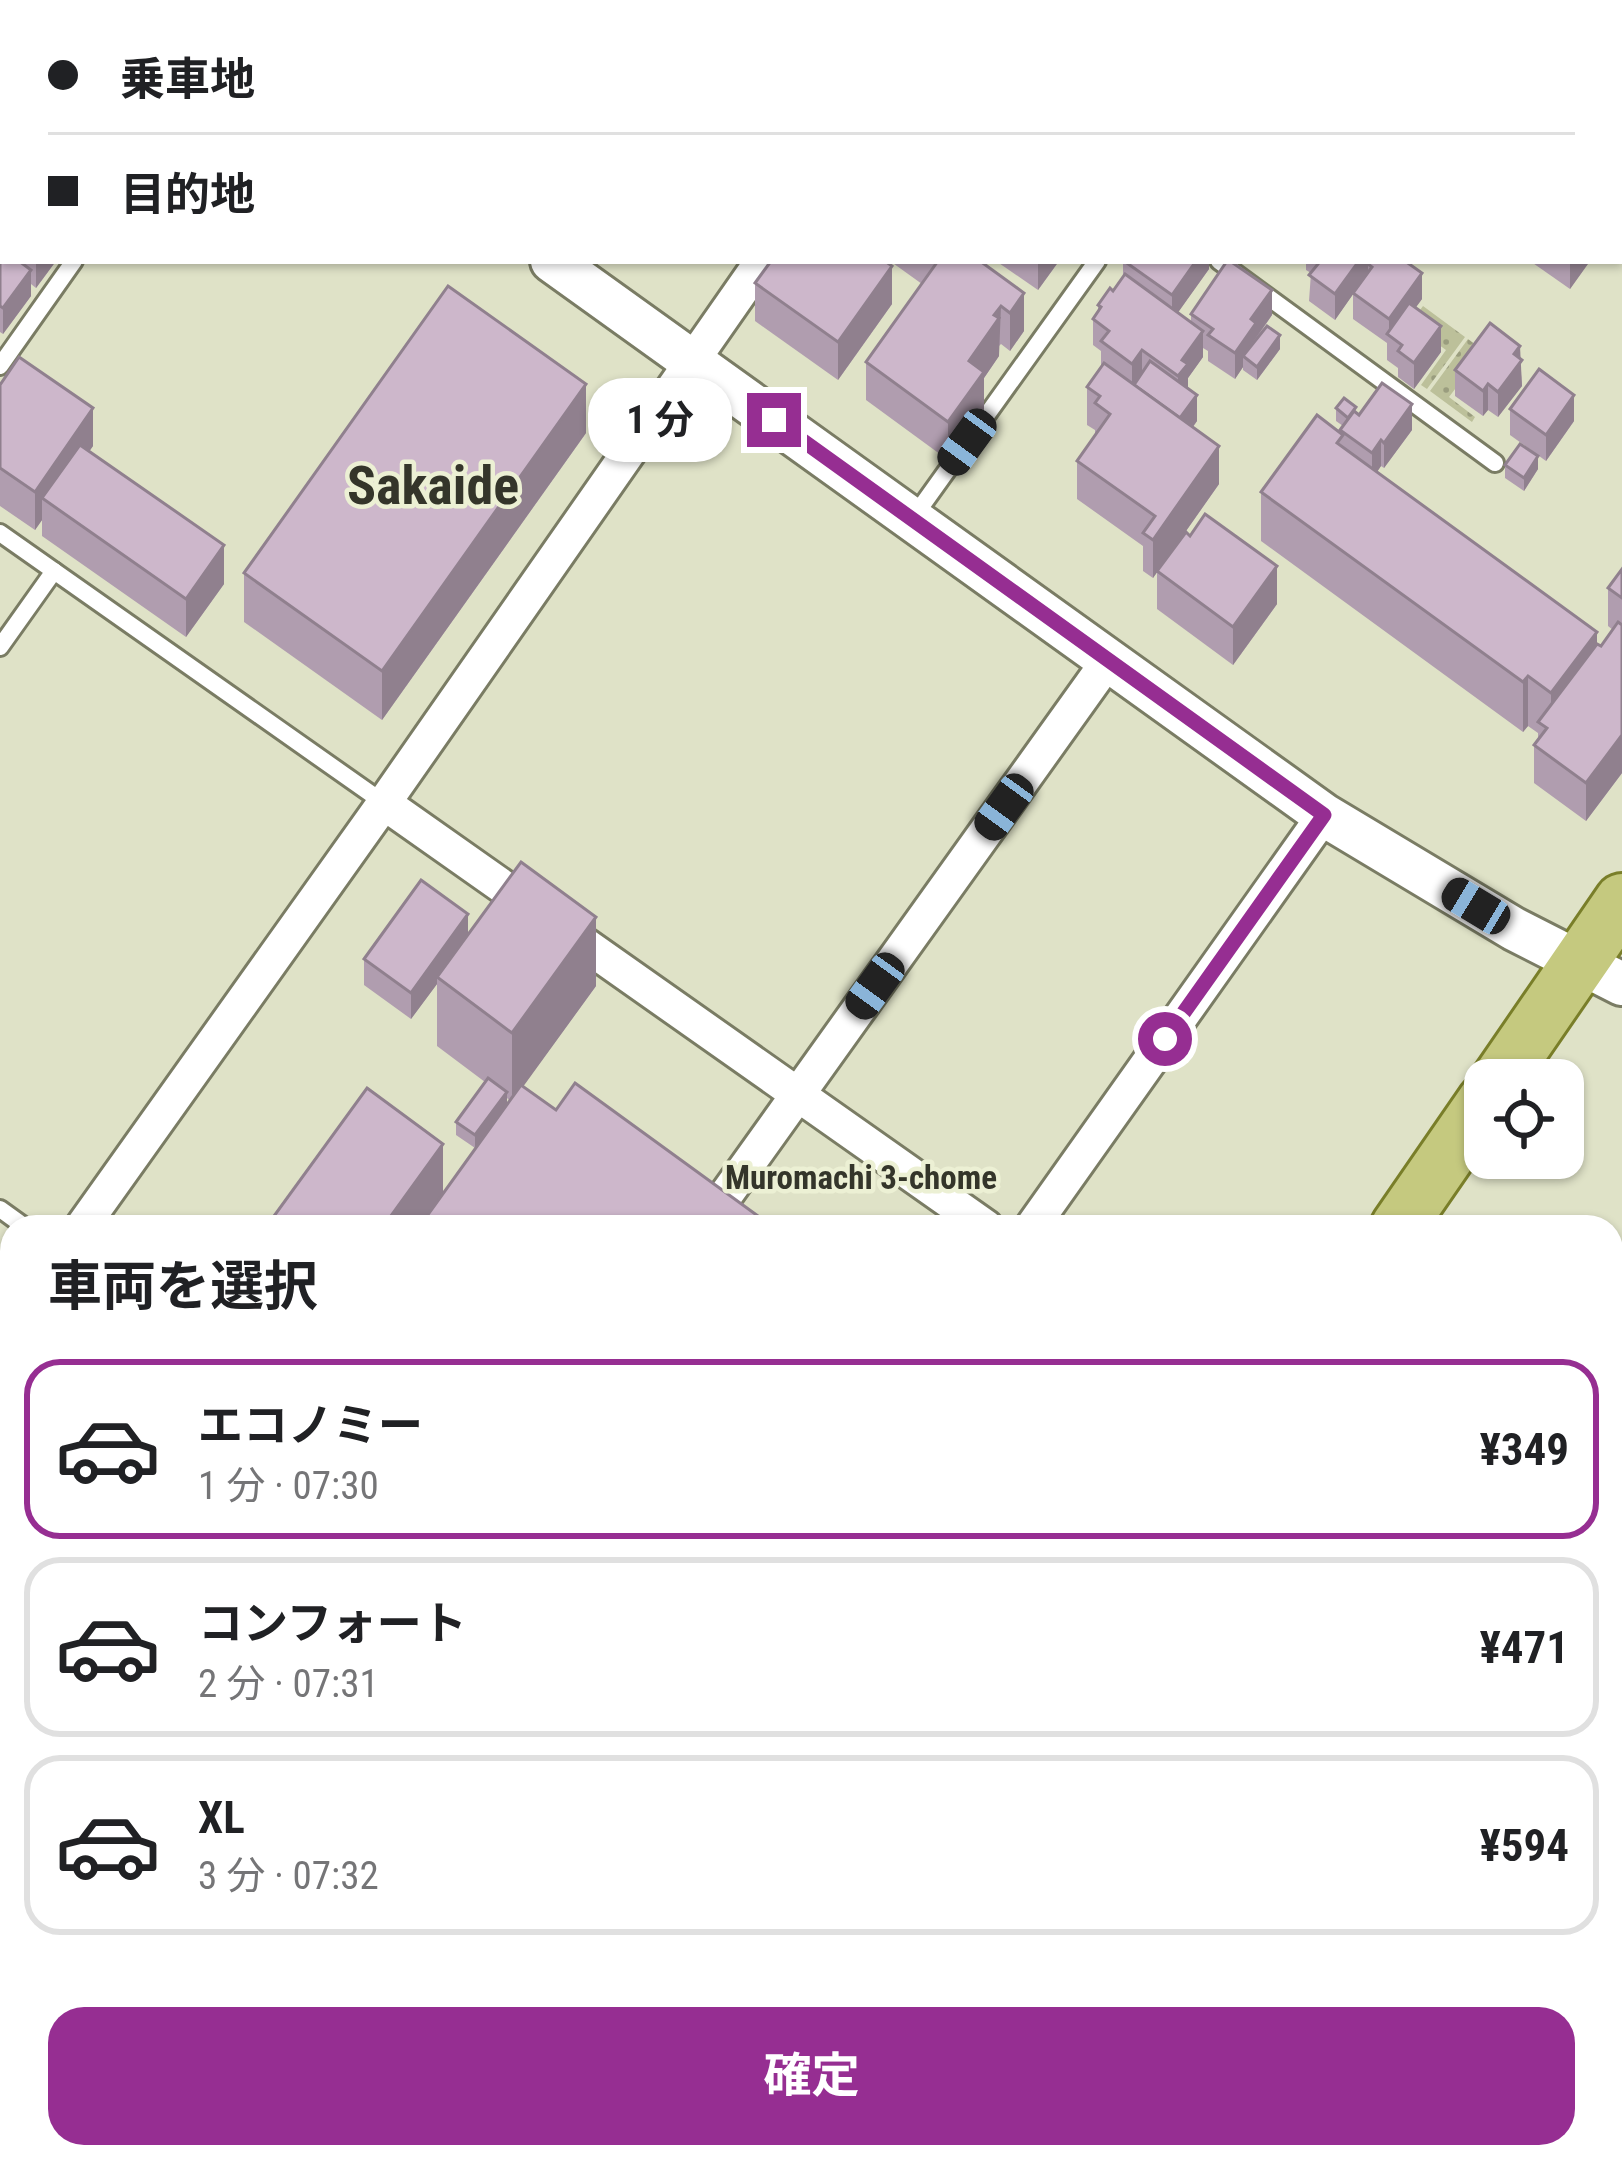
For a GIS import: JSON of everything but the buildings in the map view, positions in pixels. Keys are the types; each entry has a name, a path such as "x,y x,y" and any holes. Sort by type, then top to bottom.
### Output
{"main road":[{"path":"1519,1059 1601,974 1622,901"},
{"path":"1406,1215 1464,1131"}],"street":[{"path":"556,264 1324,815 1514,929 1601,974"},
{"path":"91,1215 760,264"},
{"path":"713,1214 1108,661"},
{"path":"384,803 969,1215"},
{"path":"1041,1215 1324,815"}],"lane":[{"path":"0,365 72,264"},
{"path":"913,518 1095,264"},
{"path":"1223,264 1495,463"},
{"path":"0,533 384,803"},
{"path":"0,647 54,572"}],"green space":[{"path":"1423,306 1465,337 1427,389 1421,385 1446,350 1410,324"},
{"path":"1468,339 1484,351 1449,397 1475,417 1472,422 1430,391"}],"district":[{"name":"Sakaide","path":"433,485"},
{"name":"Muromachi 3-chome","path":"861,1177"}],"route":[{"path":"774,420 1324,815 1165,1039"}]}
